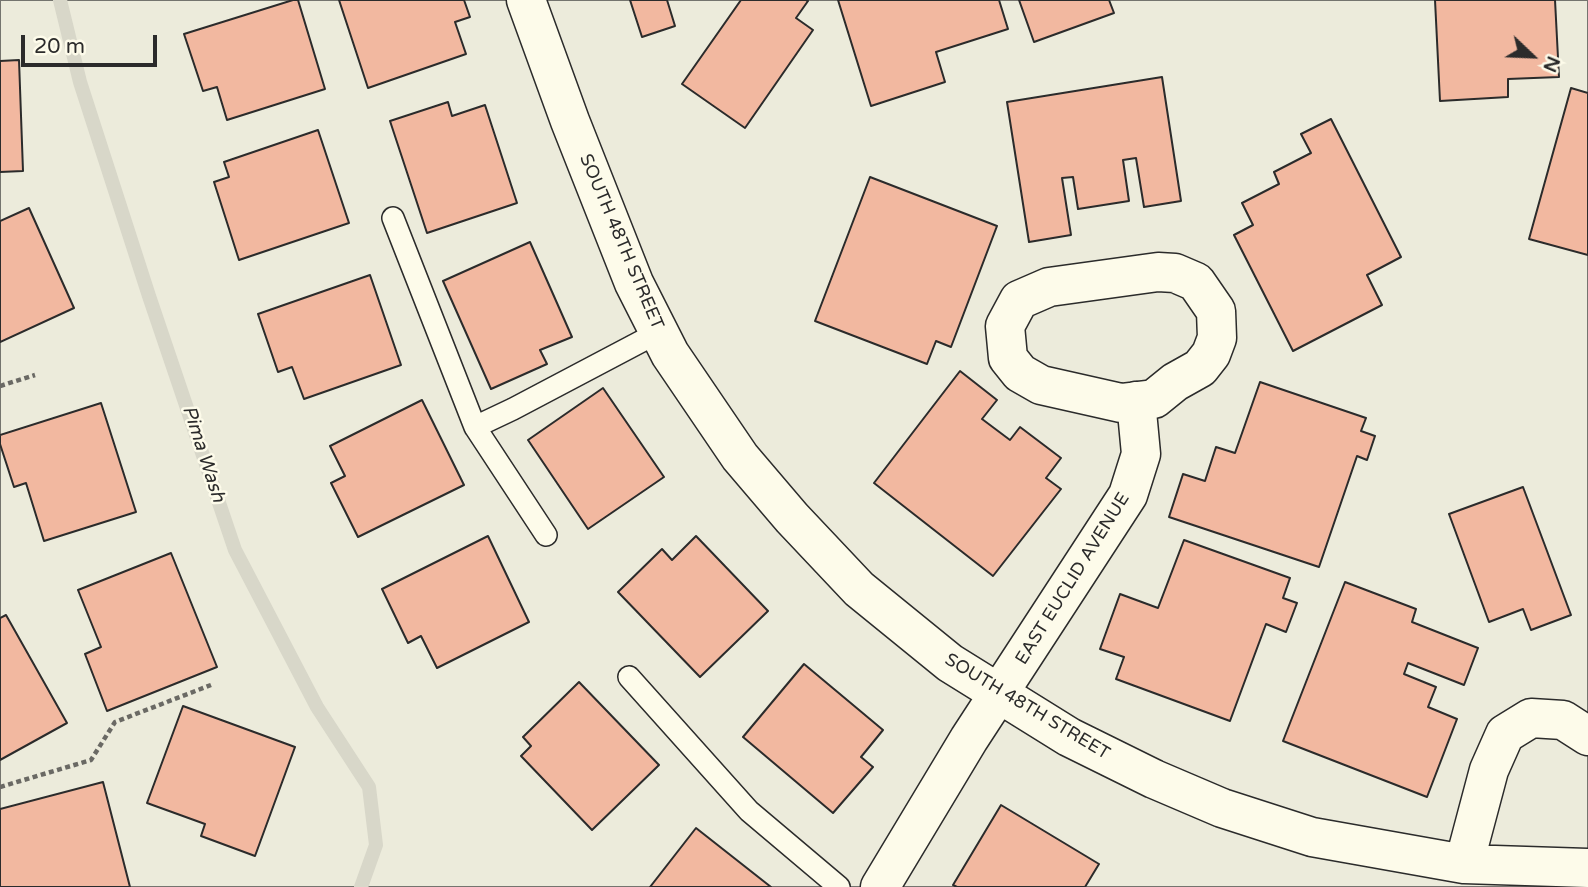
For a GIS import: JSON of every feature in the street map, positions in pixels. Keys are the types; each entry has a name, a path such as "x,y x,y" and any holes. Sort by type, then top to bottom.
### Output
{"street":[{"name":"SOUTH 48TH STREET","path":"526,0 634,283 670,354 740,457 792,518 859,589 950,663 1069,737 1154,779 1222,808 1312,837 1472,872 1588,867"},
{"path":"1158,272 1175,273 1196,282 1216,311 1217,338 1211,354 1200,368 1175,382 1154,400 1136,401 1121,403 1041,385 1020,373 1008,358 1005,326 1020,300 1049,286 1158,272"},
{"name":"EAST EUCLID AVENUE","path":"880,887 968,739 1128,495 1141,454 1136,401"},
{"path":"1472,872 1489,770 1505,734 1531,718 1563,720 1588,736"}],"lane":[{"path":"393,218 475,427 546,535"},
{"path":"475,427 513,410 659,332"},
{"path":"629,677 749,811 839,887"}],"path":[{"path":"0,386 35,374"},
{"path":"0,787 90,760 115,722 211,685"}],"shaded area":[{"path":"0,0 1588,0 1588,887 0,887"}],"building":[{"path":"298,0 325,89 227,120 217,87 203,91 184,34"},
{"path":"339,0 464,0 470,17 455,22 466,54 368,88"},
{"path":"630,0 667,0 675,26 642,37"},
{"path":"741,0 806,0 808,1 796,18 813,30 745,128 682,84"},
{"path":"838,0 999,0 1008,29 936,52 945,82 871,106"},
{"path":"1019,0 1109,0 1114,13 1034,42"},
{"path":"1435,0 1555,0 1559,77 1508,79 1508,97 1440,101"},
{"path":"19,60 23,171 0,172 0,61"},
{"path":"1162,77 1181,201 1144,207 1136,158 1123,160 1129,201 1078,209 1073,177 1062,178 1071,235 1029,242 1007,102"},
{"path":"1571,88 1588,93 1588,255 1529,239"},
{"path":"448,102 452,116 485,105 517,203 427,233 390,121"},
{"path":"1331,119 1401,257 1367,275 1382,305 1293,351 1234,235 1253,225 1242,203 1279,184 1274,172 1311,153 1301,134"},
{"path":"318,130 349,223 239,260 214,182 229,177 224,162"},
{"path":"870,177 997,226 951,347 936,341 927,364 815,321"},
{"path":"29,208 74,308 0,342 0,221"},
{"path":"530,242 572,337 540,350 547,364 491,389 443,281"},
{"path":"370,275 401,365 304,399 292,367 278,372 258,314"},
{"path":"960,371 997,400 982,419 1010,440 1020,427 1061,458 1046,478 1061,489 993,576 874,483"},
{"path":"1260,382 1366,418 1361,431 1375,436 1367,460 1357,456 1319,567 1169,517 1183,474 1205,481 1216,447 1235,453"},
{"path":"603,388 664,477 588,529 528,440"},
{"path":"422,400 464,485 358,537 331,483 345,476 330,446"},
{"path":"101,403 136,512 44,541 26,483 14,487 0,444 0,435"},
{"path":"1523,487 1571,615 1531,630 1523,609 1489,622 1449,514"},
{"path":"488,536 529,622 437,668 421,636 408,643 382,589"},
{"path":"696,536 768,611 700,677 618,592 662,549 672,560"},
{"path":"1184,540 1290,578 1283,598 1297,603 1286,632 1266,624 1230,721 1116,679 1124,657 1100,649 1120,594 1158,608"},
{"path":"171,553 217,667 107,711 85,654 101,647 78,590"},
{"path":"1345,582 1416,609 1412,622 1478,648 1464,685 1408,663 1404,674 1436,687 1428,707 1457,719 1427,797 1283,741"},
{"path":"6,615 67,723 0,760 0,618"},
{"path":"804,664 883,730 861,757 873,767 833,813 743,737"},
{"path":"579,682 659,765 592,830 521,756 531,746 523,737"},
{"path":"183,706 295,747 255,856 201,836 205,824 147,803"},
{"path":"103,782 130,887 0,887 0,809"},
{"path":"1001,805 1099,864 1085,887 953,885"},
{"path":"696,828 771,887 650,887"}],"waterway":[{"name":"Pima Wash","path":"60,0 80,82 235,550 317,707 369,787 376,845 361,887"}]}
